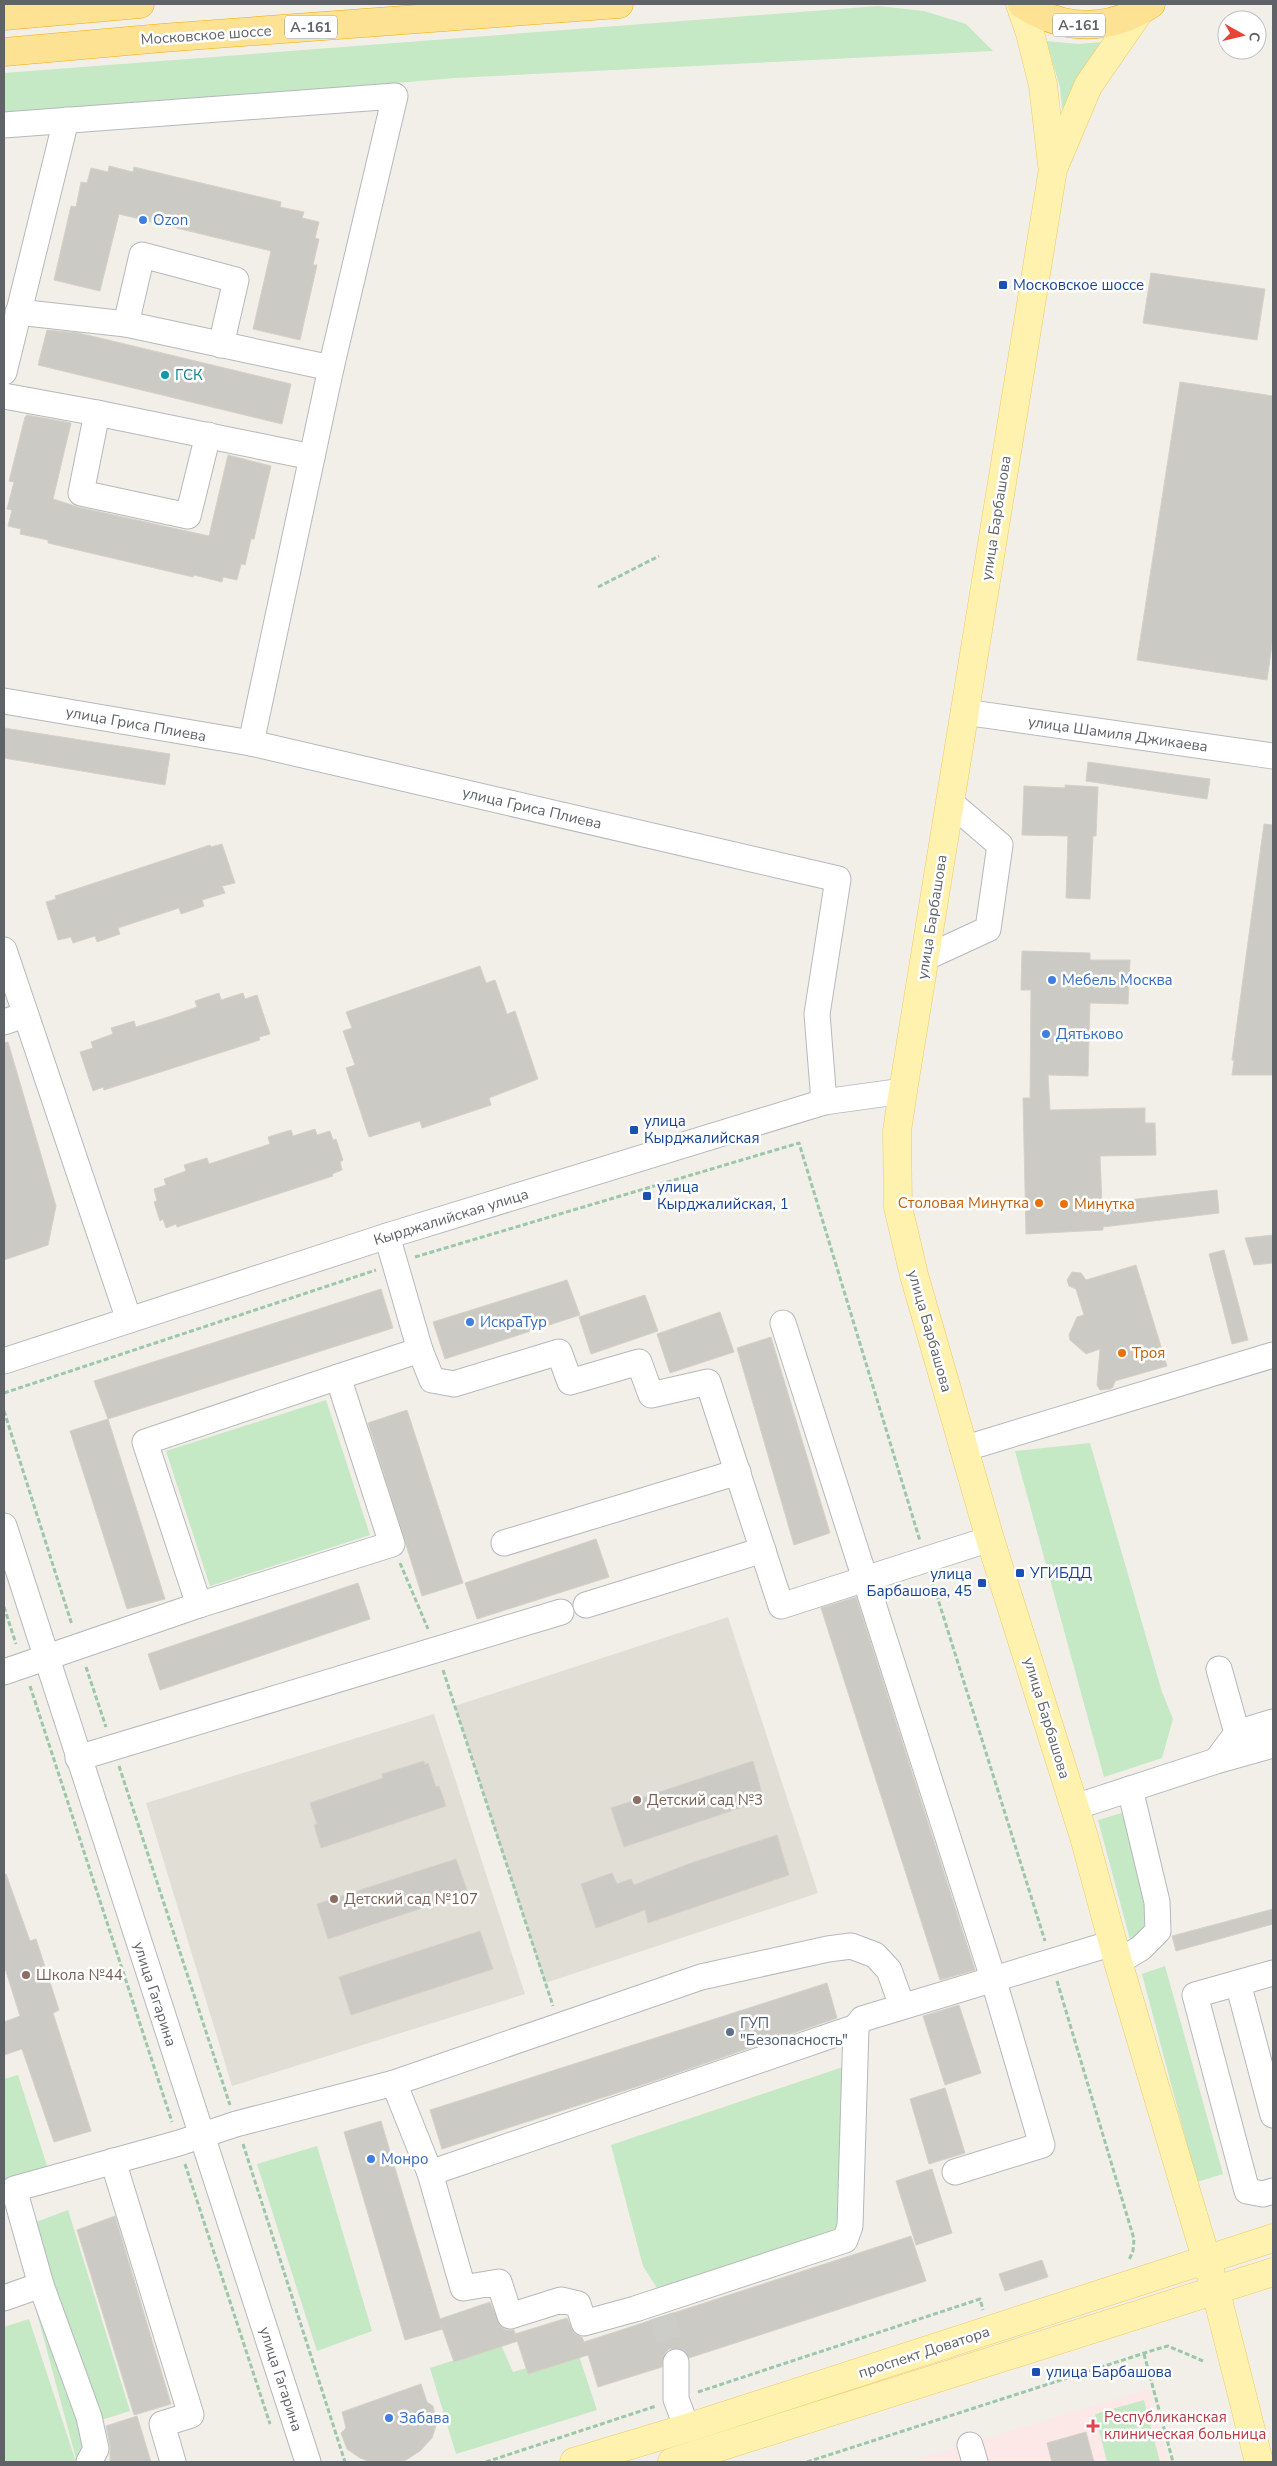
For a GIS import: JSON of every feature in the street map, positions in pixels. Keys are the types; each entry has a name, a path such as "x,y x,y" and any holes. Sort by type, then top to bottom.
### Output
{"highway":[{"path":"18,11 140,4"},
{"name":"Московское шоссе","path":"4,52 162,38 619,4"},
{"name":"А-161","path":"1021,4 1052,20 1087,26 1105,24 1145,8"}],"main road":[{"name":"улица Барбашова","path":"1021,4 1042,85 1053,169"},
{"name":"улица Барбашова","path":"1145,8 1088,86 1053,169 903,1091 898,1131 898,1207 914,1276 963,1449 1075,1807 1115,1953 1205,2262 1216,2292 1258,2462"},
{"name":"проспект Доватора","path":"574,2462 687,2428 1205,2262 1273,2238"},
{"name":"проспект Доватора","path":"672,2462 858,2402 1216,2292 1273,2272"}],"street":[{"path":"4,125 395,96 331,368 251,743"},
{"path":"4,372 66,120"},
{"path":"126,324 142,256 236,280 221,345"},
{"path":"18,312 126,324 331,368"},
{"path":"4,396 97,412 312,457"},
{"path":"97,412 81,493 188,516 208,435"},
{"name":"улица Гриса Плиева","path":"4,701 251,743 838,879 817,1014 824,1102"},
{"name":"улица Шамиля Джикаева","path":"964,712 1273,756"},
{"path":"925,958 988,929 1000,845 951,803"},
{"path":"4,950 15,1019 129,1320"},
{"name":"Кырджалийская улица","path":"4,1360 387,1236 824,1102 903,1091"},
{"path":"387,1236 420,1350 432,1380 454,1384 559,1352 570,1382 639,1362 651,1395 708,1382 781,1606 990,1539"},
{"path":"783,1322 993,1978 1042,2145 955,2172"},
{"path":"199,1605 145,1442 420,1350"},
{"path":"963,1449 1273,1354"},
{"path":"24,1665 199,1605 392,1544 338,1377"},
{"path":"504,1543 738,1472"},
{"name":"улица Гагарина","path":"4,1526 24,1665 78,1758 190,2140 308,2462"},
{"path":"586,1605 763,1550"},
{"path":"78,1758 561,1612"},
{"path":"1219,1669 1237,1733"},
{"path":"1216,1761 1237,1733 1273,1722"},
{"path":"1075,1807 1216,1761 1273,1745"},
{"path":"430,2173 856,2027 862,2019 902,2006 993,1978 1141,1948 1158,1931 1157,1902 1130,1789"},
{"path":"89,2462 96,2449 89,2417 9,2190 190,2140 236,2124 394,2083 701,1977 851,1946 874,1955 889,1970 902,2006"},
{"path":"1273,1973 1195,1995 1247,2191 1263,2194 1273,2191"},
{"path":"1238,1983 1273,2115"},
{"path":"394,2083 430,2173 463,2288 499,2282 510,2316 561,2300 578,2304 584,2323 659,2309 846,2240 850,2226 856,2027"},
{"path":"113,2161 191,2415 162,2424 174,2462"},
{"path":"4,2298 41,2285"},
{"path":"676,2362 676,2399 687,2428"}],"path":[{"path":"598,587 659,556"},
{"path":"4,1411 344,2462"},
{"path":"392,1544 437,1650 560,2026"},
{"path":"4,1607 190,2140 270,2425"},
{"path":"486,2462 980,2299 985,2316"},
{"path":"807,2462 1168,2346 1203,2362"},
{"path":"1144,2354 1173,2462"}],"shaded area":[{"name":"Детский сад №3","path":"728,1617 818,1893 545,1983 455,1706"},
{"name":"Детский сад №107","path":"434,1714 525,1994 232,2086 146,1803"},
{"name":"Республиканская клиническая больница","path":"1149,2389 1167,2462 909,2462"}],"green space":[{"path":"878,6 924,11 966,24 993,51 455,78 4,116 4,73"},
{"path":"1046,41 1078,44 1103,42 1064,126 1060,87"},
{"path":"326,1400 370,1535 210,1586 166,1451"},
{"path":"1090,1443 1162,1692 1173,1719 1162,1758 1104,1777 1015,1451"},
{"path":"1122,1813 1154,1935 1131,1943 1098,1820"},
{"path":"1165,1966 1223,2174 1197,2182 1142,1974"},
{"path":"846,2066 844,2228 657,2288 643,2266 611,2145"},
{"path":"18,2075 54,2188 4,2204 4,2079"},
{"path":"317,2146 372,2331 317,2351 257,2164"},
{"path":"68,2210 130,2411 95,2422 107,2462 77,2462 36,2310 28,2225"},
{"path":"29,2319 76,2462 4,2462 4,2327"},
{"path":"501,2345 513,2372 578,2353 597,2410 456,2454 430,2368"},
{"path":"1144,2400 1160,2462 1107,2462 1095,2414"}],"building":[{"path":"109,166 133,172 134,167 281,202 280,207 304,212 302,218 319,222 315,238 319,239 313,265 317,265 300,340 253,329 271,251 119,214 100,291 54,280 71,206 76,207 81,182 87,183 91,168 108,172"},
{"path":"1151,273 1265,289 1257,340 1143,323"},
{"name":"ГСК","path":"47,330 79,333 291,384 282,424 38,365"},
{"path":"1180,382 1273,396 1273,637 1267,680 1137,660"},
{"path":"27,415 71,423 53,499 78,507 209,536 228,455 271,466 254,539 251,539 245,565 241,564 237,580 223,577 222,582 194,575 193,577 48,543 48,540 20,534 21,529 8,526 12,510 7,509 14,482 9,481"},
{"path":"4,728 170,754 165,785 4,758"},
{"path":"1088,762 1210,779 1207,799 1086,781"},
{"path":"1065,785 1098,787 1090,899 1066,898 1068,836 1022,835 1024,786 1065,788"},
{"path":"1264,824 1273,825 1273,1075 1232,1075 1234,1060 1232,1060"},
{"path":"222,844 235,883 222,886 225,893 202,900 204,906 181,914 179,908 118,928 120,934 97,942 95,936 73,943 71,937 58,940 46,902 56,899 55,896 210,845 211,847"},
{"path":"1022,951 1090,953 1090,960 1130,960 1128,1004 1090,1003 1088,1076 1048,1075 1050,1110 1145,1108 1145,1123 1155,1123 1156,1155 1100,1156 1102,1203 1217,1190 1219,1213 1103,1227 1103,1230 1026,1234 1023,1098 1030,1098 1031,990 1021,990"},
{"path":"480,966 486,983 495,980 507,1014 515,1011 538,1079 489,1098 491,1105 422,1128 420,1121 369,1137 346,1068 355,1065 343,1031 352,1028 346,1012"},
{"path":"219,993 221,1000 243,993 245,999 257,995 270,1034 259,1037 260,1040 104,1090 103,1087 93,1091 80,1052 93,1048 91,1042 113,1034 111,1028 134,1021 136,1027 171,1016 197,1007 195,1001"},
{"path":"8,1042 56,1206 48,1245 4,1260 4,1043"},
{"path":"315,1129 317,1135 330,1131 333,1140 336,1139 343,1160 340,1162 342,1170 332,1174 333,1176 177,1227 176,1224 166,1228 163,1219 160,1221 154,1202 157,1201 154,1189 166,1185 164,1179 186,1171 184,1165 207,1158 209,1164 270,1144 268,1137 291,1130 293,1136"},
{"path":"1273,1235 1273,1263 1254,1265 1245,1238"},
{"path":"1224,1250 1248,1340 1232,1344 1209,1254"},
{"path":"1136,1265 1167,1366 1115,1381 1110,1389 1100,1390 1097,1385 1100,1349 1086,1354 1070,1340 1069,1335 1077,1317 1084,1315 1076,1289 1069,1286 1067,1280 1072,1272 1081,1273 1086,1280"},
{"path":"567,1280 580,1315 445,1359 433,1322"},
{"path":"381,1289 393,1328 108,1419 94,1381"},
{"path":"645,1295 658,1331 591,1354 579,1317"},
{"path":"720,1312 734,1352 670,1373 657,1334"},
{"path":"771,1337 830,1533 794,1545 737,1348"},
{"path":"407,1410 463,1583 422,1596 368,1423"},
{"path":"108,1419 165,1599 127,1609 70,1431"},
{"path":"596,1539 609,1577 477,1619 465,1583"},
{"path":"358,1583 370,1619 160,1690 148,1654"},
{"path":"856,1597 975,1970 940,1980 821,1608"},
{"path":"424,1761 425,1765 428,1763 436,1787 439,1786 446,1806 321,1848 314,1825 317,1824 310,1803 383,1778 382,1774"},
{"path":"753,1761 764,1800 624,1847 611,1808"},
{"path":"777,1835 789,1875 648,1923 645,1910 596,1928 581,1884 612,1873 617,1884 631,1879 634,1885 691,1863"},
{"path":"456,1859 468,1893 328,1939 317,1904"},
{"name":"Школа №44","path":"6,1874 30,1941 36,1939 59,2010 53,2013 91,2131 54,2142 22,2049 4,2055 4,2022 20,2016 4,1965 4,1875"},
{"path":"1273,1909 1273,1924 1176,1951 1172,1936"},
{"path":"480,1931 493,1969 351,2015 339,1977"},
{"path":"827,1983 837,2018 645,2084 442,2149 430,2110"},
{"path":"959,2005 981,2073 945,2085 923,2016"},
{"path":"945,2088 965,2153 929,2164 910,2099"},
{"path":"381,2121 440,2319 490,2302 500,2326 506,2330 514,2330 518,2341 454,2362 442,2329 405,2340 344,2132"},
{"path":"932,2169 952,2233 916,2245 896,2181"},
{"path":"115,2216 171,2404 134,2415 77,2230"},
{"path":"911,2236 926,2281 689,2358 683,2349 669,2349 663,2355 662,2367 598,2387 588,2355 528,2374 515,2334 567,2318 574,2333 582,2337 584,2342"},
{"path":"1042,2260 1048,2277 1005,2291 999,2274"},
{"name":"Забава","path":"421,2384 427,2402 433,2406 437,2423 432,2438 420,2451 406,2460 371,2462 360,2458 347,2449 341,2433 346,2428 342,2412"},
{"path":"137,2416 151,2462 110,2462 110,2446 106,2426"},
{"path":"1086,2432 1094,2462 1052,2462 1047,2443"}],"tunnel":[{"path":"662,2316 676,2362"}],"place":[{"name":"Ozon","path":"143,220"},
{"name":"Московское шоссе","path":"1003,285"},
{"name":"ГСК","path":"165,375"},
{"name":"Мебель Москва","path":"1052,980"},
{"name":"Дятьково","path":"1046,1034"},
{"name":"улица Кырджалийская","path":"634,1130"},
{"name":"улица Кырджалийская, 1","path":"647,1196"},
{"name":"Столовая Минутка","path":"1039,1203"},
{"name":"Минутка","path":"1064,1204"},
{"name":"ИскраТур","path":"470,1322"},
{"name":"Троя","path":"1122,1353"},
{"name":"УГИБДД","path":"1020,1573"},
{"name":"улица Барбашова, 45","path":"982,1583"},
{"name":"Детский сад №3","path":"637,1800"},
{"name":"Детский сад №107","path":"334,1899"},
{"name":"Школа №44","path":"26,1975"},
{"name":"ГУП \"Безопасность\"","path":"730,2032"},
{"name":"Монро","path":"371,2159"},
{"name":"улица Барбашова","path":"1036,2372"},
{"name":"Забава","path":"389,2418"},
{"name":"Республиканская клиническая больница","path":"1093,2426"}]}
